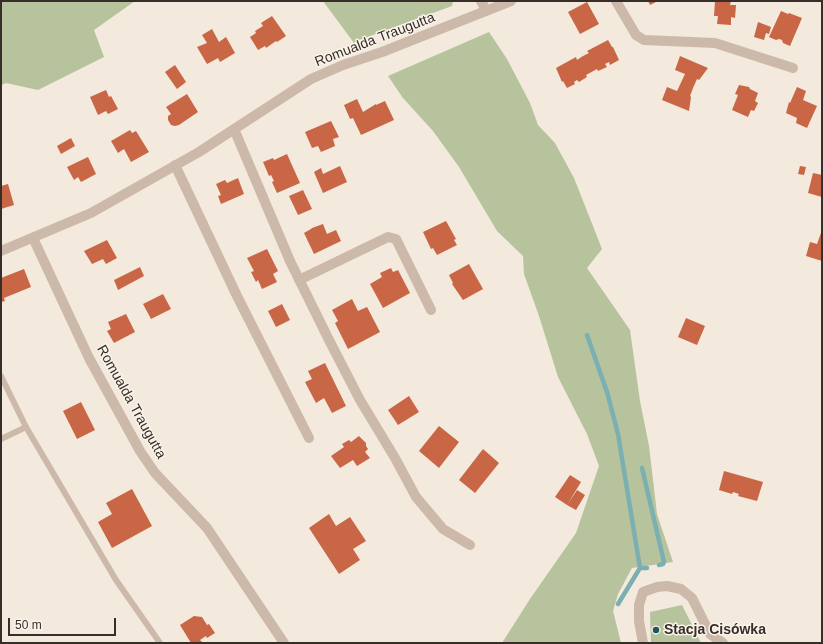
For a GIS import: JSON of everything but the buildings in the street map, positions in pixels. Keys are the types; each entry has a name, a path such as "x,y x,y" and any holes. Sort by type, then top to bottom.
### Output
{"street":[{"name":"Romualda Traugutta","path":"1,251 91,213 175,165 311,80 342,65 382,52 464,20 484,6 512,1"},
{"path":"616,1 636,35 644,40 715,43 793,68"},
{"path":"234,129 290,261 360,400 395,458 416,497 443,529 470,545"},
{"path":"175,165 237,296 309,438"},
{"path":"300,280 388,237 396,239 431,310"},
{"name":"Romualda Traugutta","path":"33,238 89,358 140,451 155,473 207,528 284,643"},
{"path":"642,643 639,605 643,592 657,587 667,586 681,589 692,598 710,634 723,643"}],"lane":[{"path":"1,376 26,427 116,580 160,643"},
{"path":"1,439 26,427"}],"green space":[{"path":"1,1 135,1 94,30 104,57 38,90 6,83 1,85"},
{"path":"323,1 453,1 452,6 354,43"},
{"path":"489,32 507,59 530,103 538,125 555,143 574,178 602,249 587,268 630,330 640,401 649,446 657,514 673,562 632,568 618,594 613,611 621,643 502,643 530,599 576,533 599,466 587,434 558,377 524,274 523,256 497,231 459,167 433,131 403,98 388,76"},
{"path":"682,605 701,643 651,643 650,612"}],"waterway":[{"path":"587,335 607,392 618,434 640,568"},
{"path":"642,468 664,562 663,564 659,565"},
{"path":"618,604 640,568 647,568"}],"place":[{"name":"Stacja Cisówka","path":"656,630"}]}
